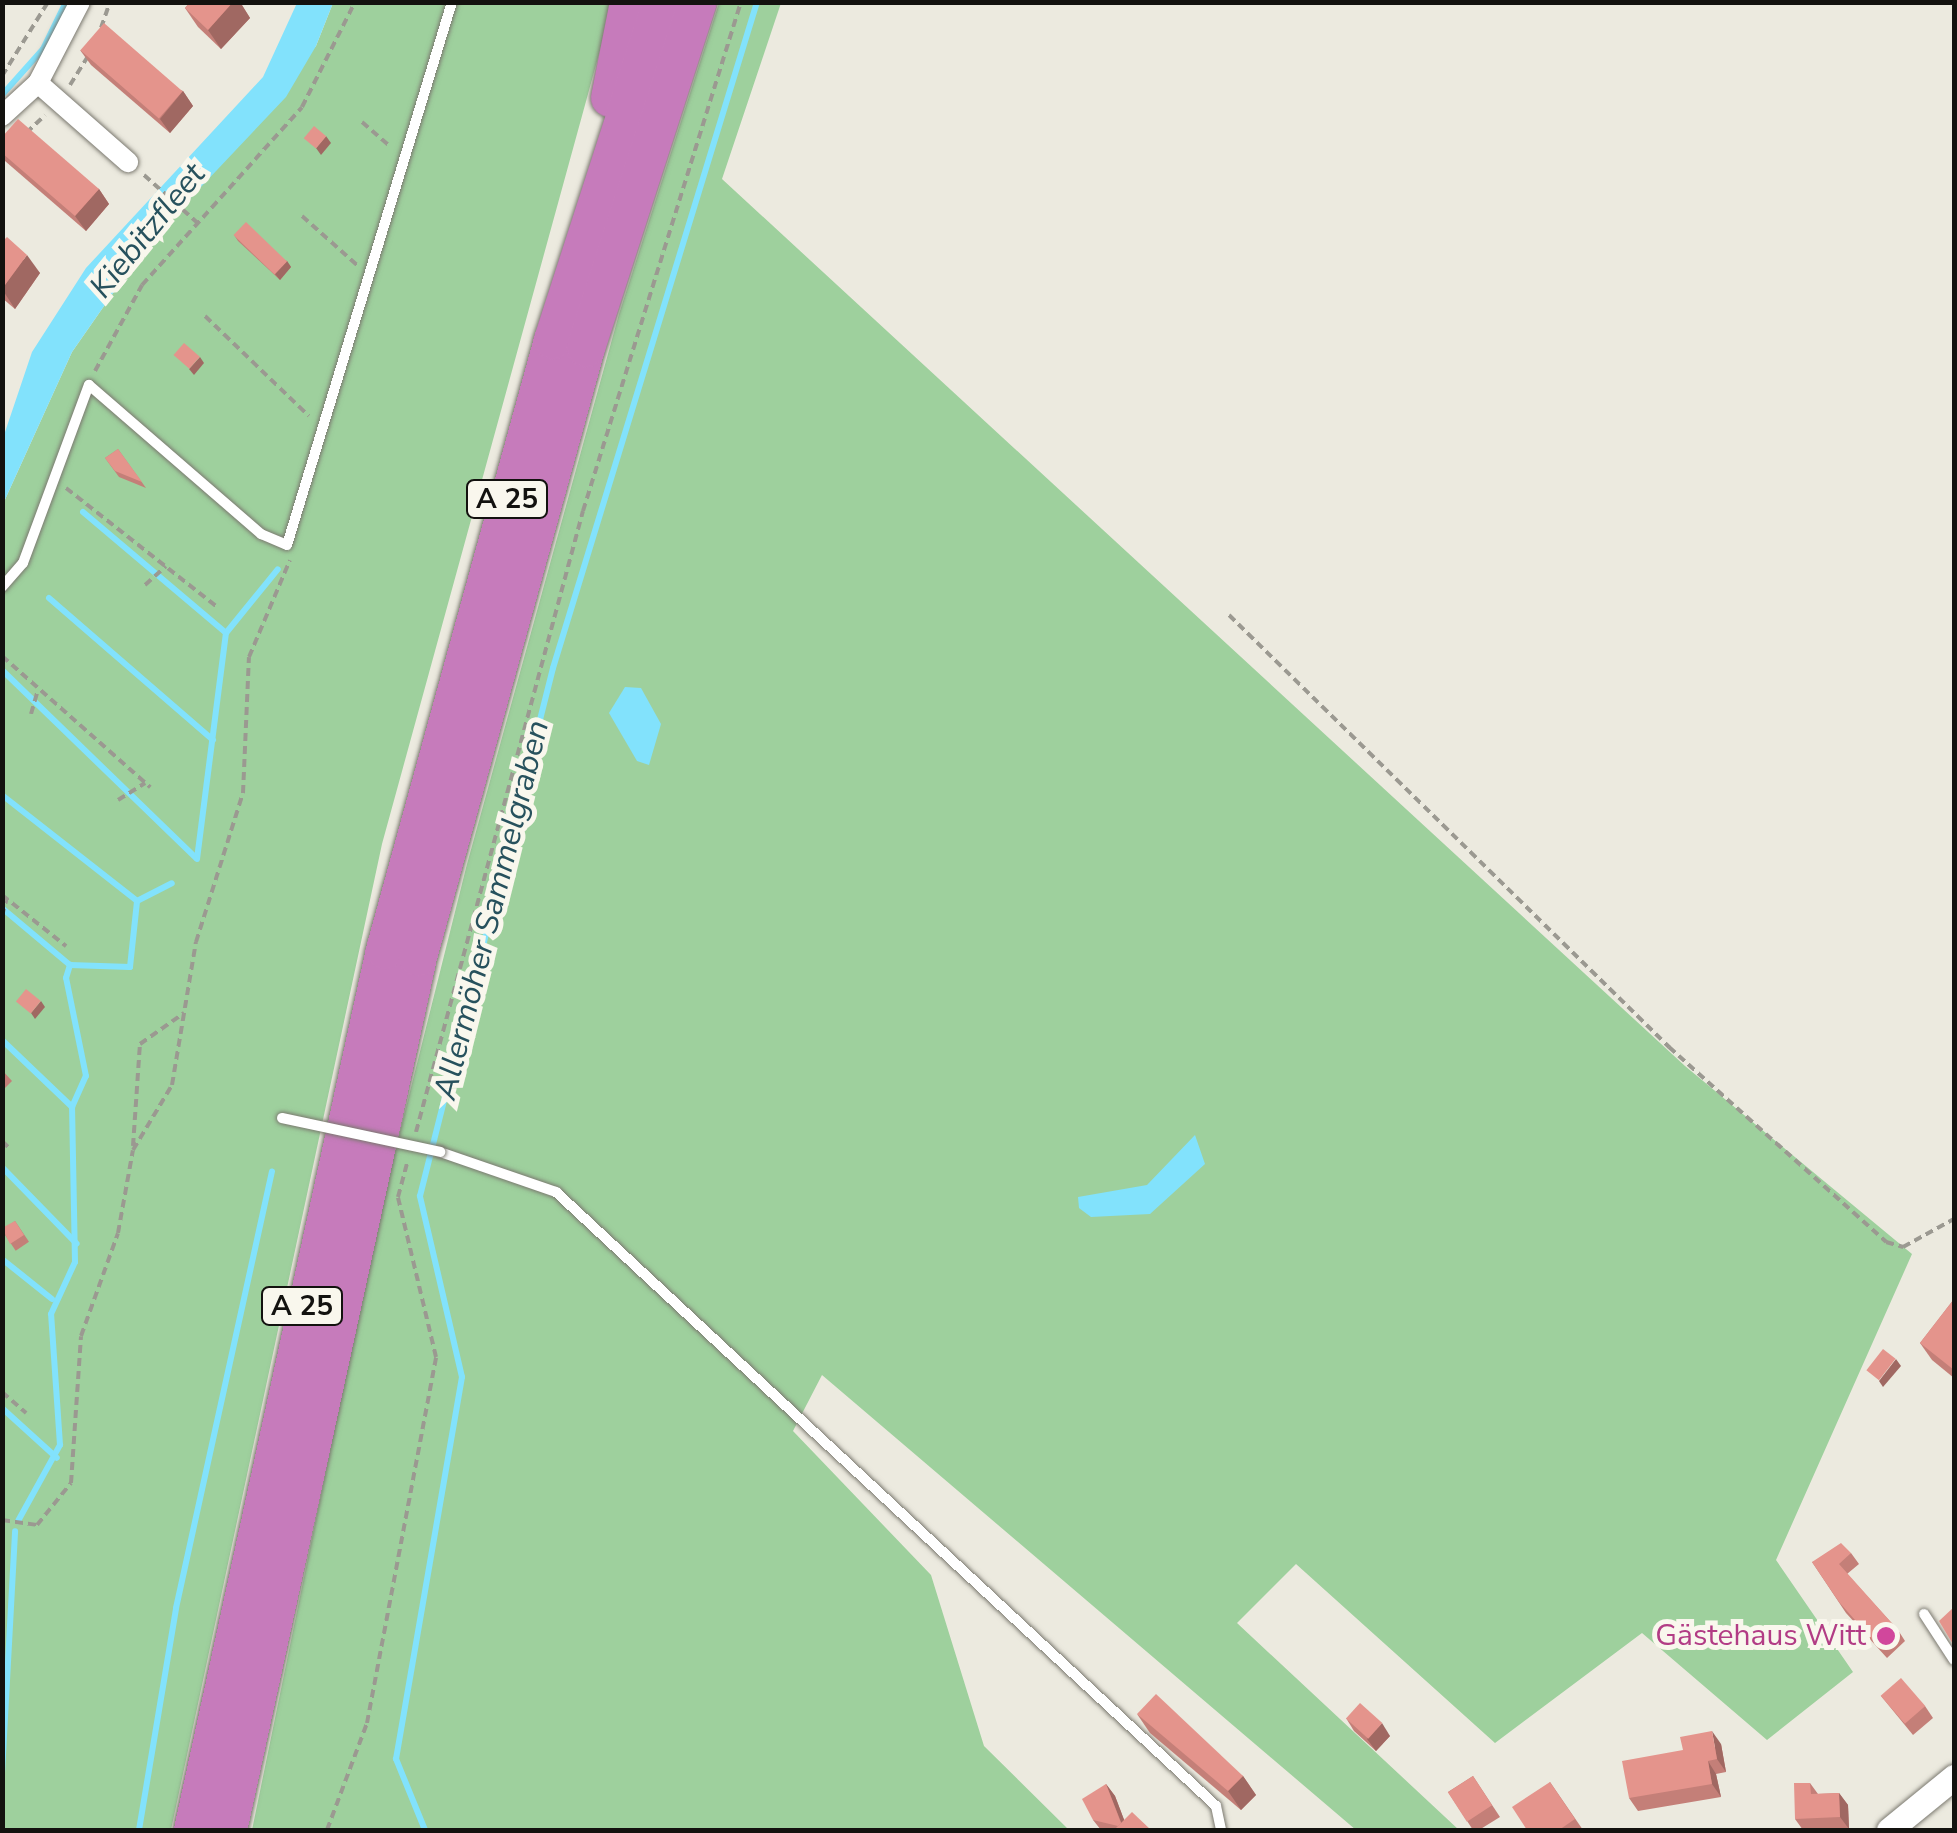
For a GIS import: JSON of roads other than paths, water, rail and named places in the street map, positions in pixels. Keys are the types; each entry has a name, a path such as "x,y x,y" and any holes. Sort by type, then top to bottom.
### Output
{"highway":[{"path":"591,214 629,2"},
{"name":"A 25","path":"193,1830 362,1043 591,214 662,2"},
{"name":"A 25","path":"228,1830 418,956 586,348 698,2"}],"street":[{"path":"2,116 38,83 80,2"},
{"path":"38,83 128,162"},
{"path":"1889,1830 1954,1777"}],"lane":[{"path":"2,587 23,564 89,385 261,534 287,546 372,278 452,2"},
{"path":"282,1118 440,1152 556,1192 1216,1806 1221,1830"},
{"path":"1924,1614 1954,1660"}],"water":[{"name":"Kiebitzfleet","path":"297,3 333,3 316,46 286,97 148,243 72,352 3,504 3,438 32,352 86,268 263,77"},
{"path":"625,687 641,688 661,724 649,765 637,761 609,713"},
{"path":"1195,1135 1205,1164 1150,1214 1091,1217 1079,1208 1078,1197 1147,1185"}],"waterway":[{"path":"2,95 43,49 66,2"},
{"name":"Allermöher Sammelgraben","path":"425,1830 396,1759 462,1377 420,1196 553,668 757,2"},
{"path":"83,512 226,633"},
{"path":"197,859 226,633 278,569"},
{"path":"49,598 213,740"},
{"path":"2,670 196,858"},
{"path":"2,795 137,901"},
{"path":"18,1521 60,1445 51,1314 75,1262 72,1107 86,1076 66,978 70,965 130,967 137,901 172,883"},
{"path":"2,908 70,965"},
{"path":"2,1040 72,1107"},
{"path":"2,1167 77,1244"},
{"path":"139,1830 176,1608 272,1171"},
{"path":"2,1259 52,1299"},
{"path":"2,1408 57,1458"},
{"path":"2,1773 15,1531"}],"place":[{"name":"Gästehaus Witt","path":"1886,1636"}]}
